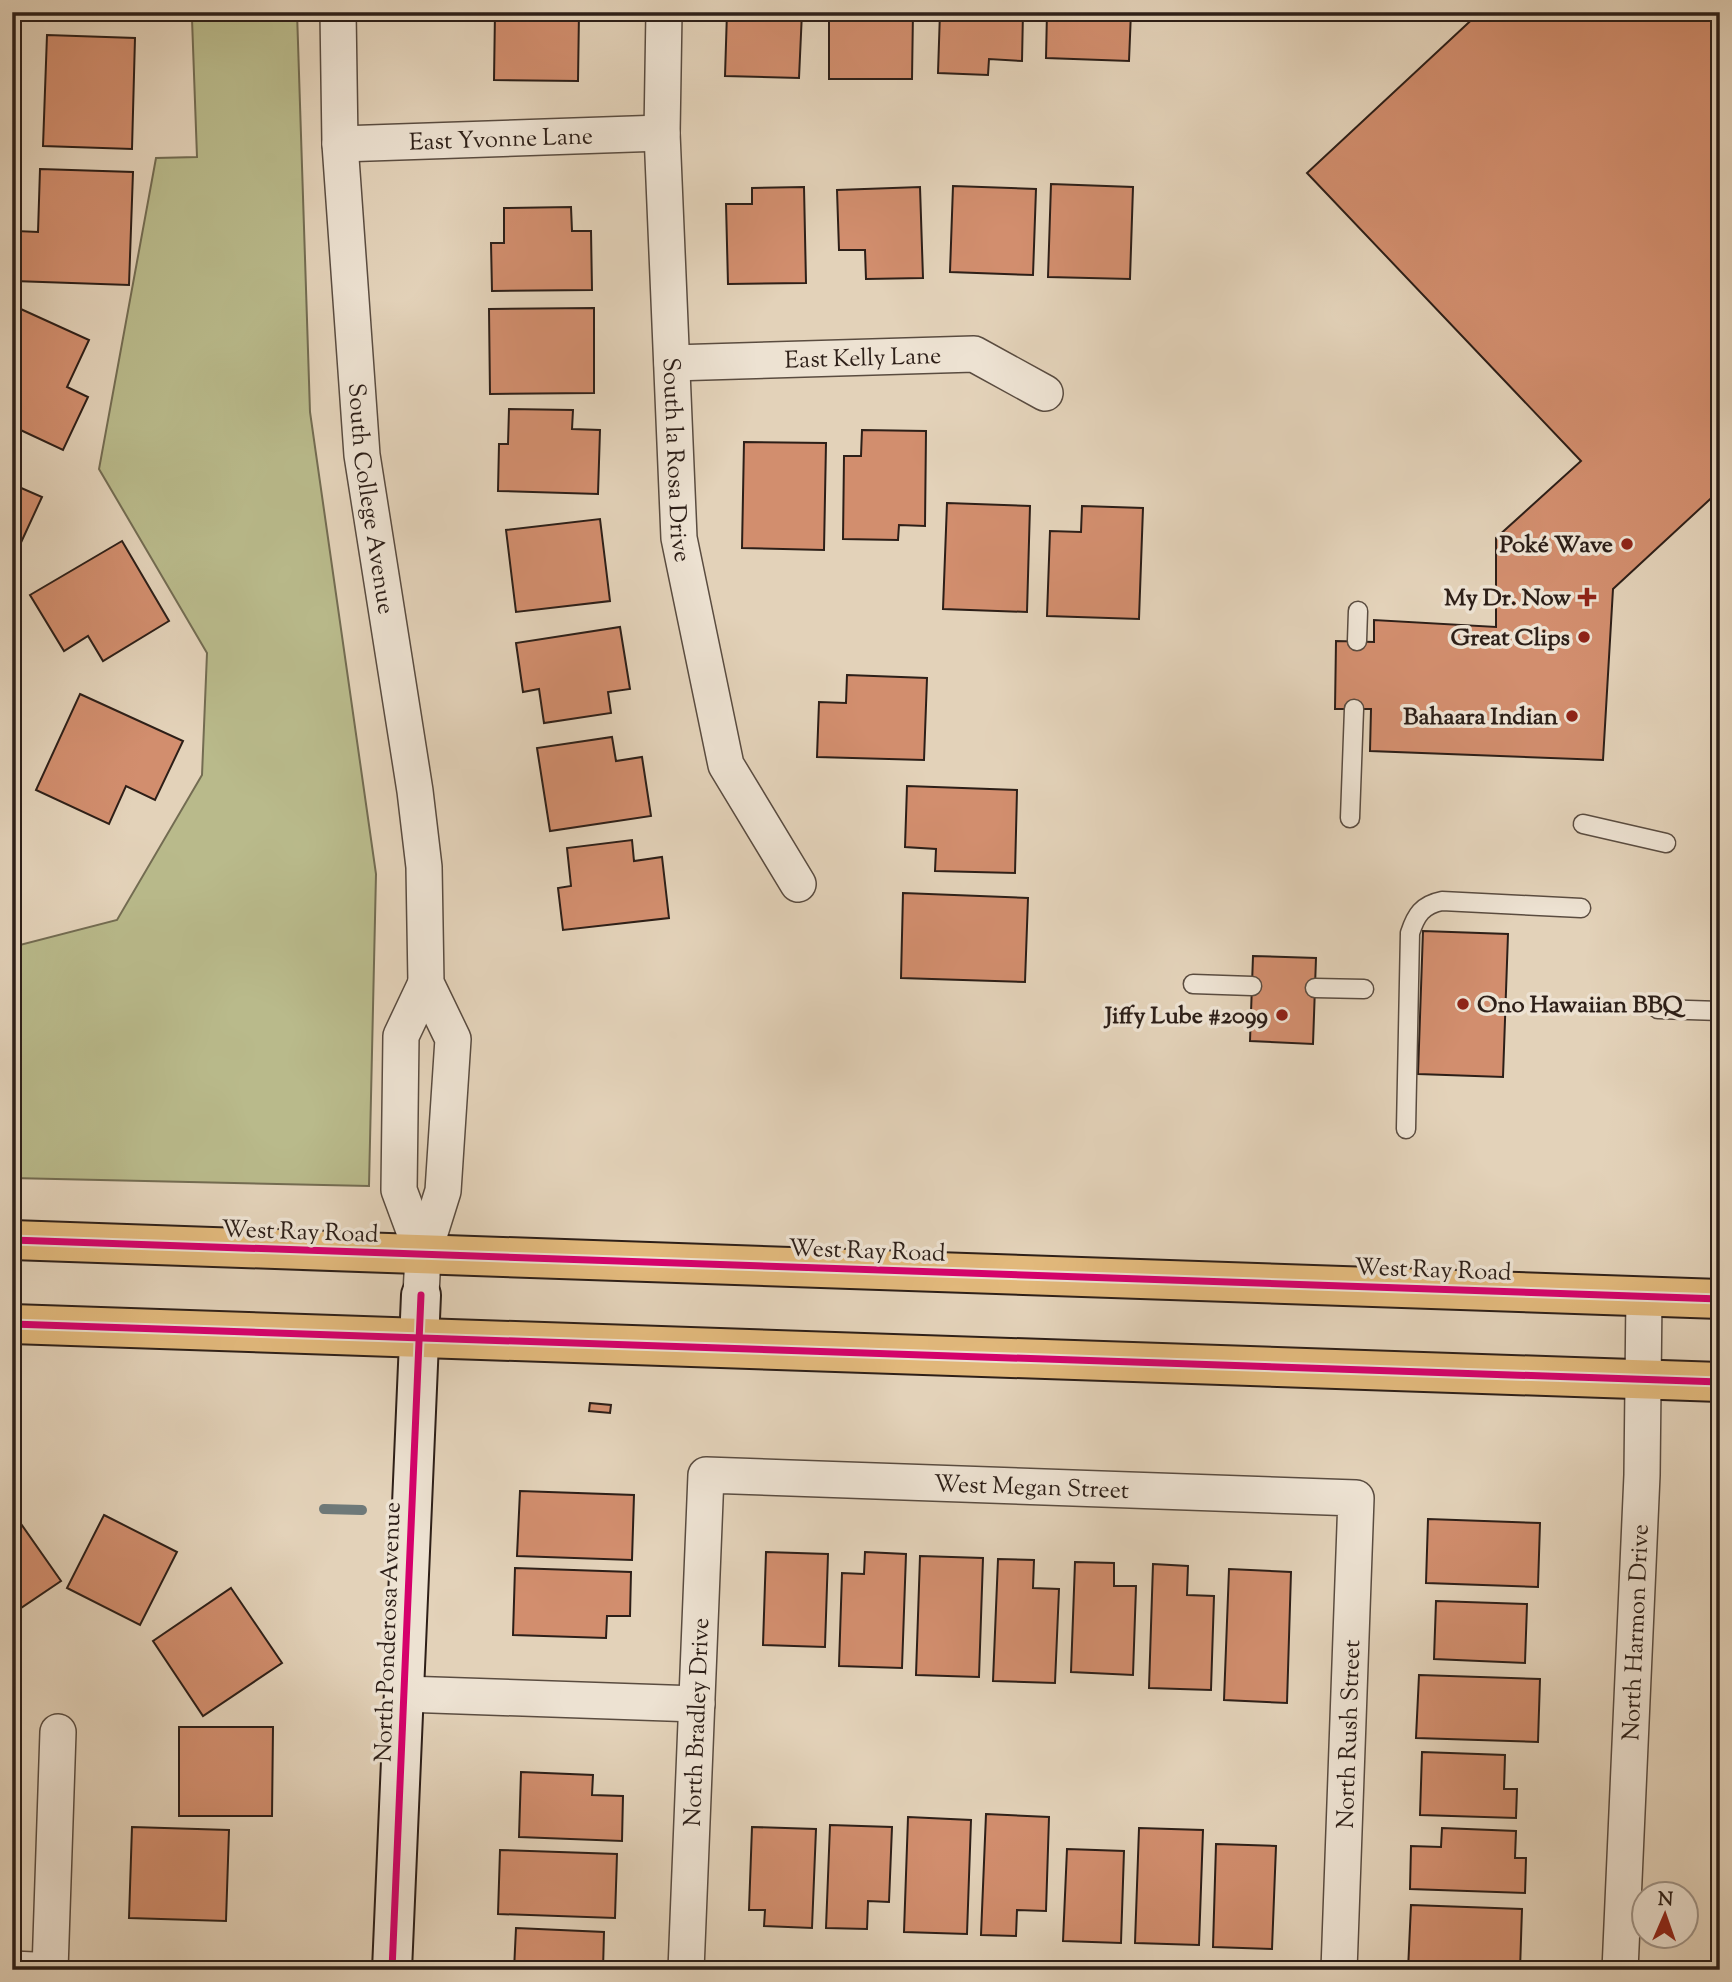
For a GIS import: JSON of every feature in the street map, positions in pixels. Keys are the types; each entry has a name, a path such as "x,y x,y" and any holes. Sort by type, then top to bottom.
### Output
{"main road":[{"name":"West Ray Road","path":"12,1240 1720,1298"},
{"path":"12,1324 1720,1382"}],"street":[{"name":"South College Avenue","path":"338,12 340,144 362,455 424,867 426,983 453,1039 443,1191 423,1255 421,1295"},
{"name":"South la Rosa Drive","path":"664,12 662,133 679,538 726,765 799,884"},
{"name":"East Yvonne Lane","path":"340,144 662,133"},
{"name":"East Kelly Lane","path":"672,363 974,354 1045,393"},
{"name":"South College Avenue","path":"423,1255 399,1191 399,1178 401,1036 426,983"},
{"name":"North Ponderosa Avenue","path":"392,1970 421,1295"},
{"name":"North Harmon Drive","path":"1620,1970 1645,1380 1644,1296"},
{"name":"West Megan Street","path":"706,1475 1356,1498"},
{"name":"North Bradley Drive","path":"686,1970 706,1475"},
{"name":"North Rush Street","path":"1339,1970 1356,1498"},
{"path":"404,1694 697,1704"},
{"path":"50,1970 58,1732"},
{"path":"12,1969 34,1970"}],"lane":[{"path":"1357,641 1358,611"},
{"path":"1350,818 1354,709"},
{"path":"1583,824 1666,843"},
{"path":"1406,1129 1410,933 1422,908 1442,901 1581,908"},
{"path":"1193,984 1252,986"},
{"path":"1315,988 1364,989"},
{"path":"1658,1009 1720,1011"}],"green space":[{"path":"154,12 297,12 310,412 376,874 369,1186 12,1178 12,947 117,920 202,775 207,653 99,469 156,158 197,157 192,19"}],"building":[{"path":"495,12 579,12 578,81 494,80"},
{"path":"727,12 802,12 799,78 725,76"},
{"path":"829,12 913,12 912,79 829,79"},
{"path":"940,12 1023,12 1022,61 989,59 988,75 938,73"},
{"path":"1047,12 1131,12 1129,61 1046,58"},
{"path":"1480,12 1720,12 1720,490 1613,589 1603,760 1370,751 1371,709 1335,709 1336,641 1374,642 1374,620 1496,627 1496,538 1581,461 1307,173"},
{"path":"47,35 135,38 132,149 43,146"},
{"path":"40,169 133,172 129,285 14,281 16,231 38,232"},
{"path":"1051,184 1133,187 1130,279 1048,277"},
{"path":"953,186 1036,189 1033,275 950,272"},
{"path":"804,187 806,283 728,284 726,204 752,204 752,188"},
{"path":"920,187 923,278 866,279 865,250 839,250 837,190"},
{"path":"571,207 572,231 591,231 592,290 492,291 491,243 504,243 504,208"},
{"path":"12,305 89,340 67,387 88,397 63,450 12,426"},
{"path":"594,308 594,393 490,394 489,309"},
{"path":"509,409 573,410 572,429 600,430 598,494 498,491 499,444 508,444"},
{"path":"862,430 926,431 925,526 899,525 898,540 843,539 844,456 861,456"},
{"path":"744,442 826,443 824,550 742,548"},
{"path":"12,484 42,497 12,562"},
{"path":"947,503 1030,506 1027,612 943,609"},
{"path":"1082,506 1143,508 1139,619 1047,616 1050,531 1081,532"},
{"path":"600,519 610,601 516,612 506,530"},
{"path":"122,541 169,621 103,661 88,636 64,651 30,595"},
{"path":"620,627 630,689 608,692 611,713 544,723 539,689 523,692 516,643"},
{"path":"847,675 927,678 924,760 817,757 819,702 846,703"},
{"path":"80,694 183,741 155,800 126,786 109,824 36,790"},
{"path":"612,737 616,761 642,757 651,816 550,831 537,748"},
{"path":"907,786 1017,790 1015,873 935,871 936,849 905,847"},
{"path":"632,840 634,861 662,857 669,918 563,930 558,888 571,886 567,848"},
{"path":"903,893 1028,898 1025,982 901,978"},
{"name":"Ono Hawaiian BBQ","path":"1423,931 1508,934 1503,1077 1418,1074"},
{"name":"Jiffy Lube #2099","path":"1253,956 1316,958 1313,1044 1250,1041"},
{"path":"590,1403 611,1405 610,1413 589,1411"},
{"path":"520,1491 634,1495 632,1560 517,1556"},
{"path":"12,1511 61,1581 12,1614"},
{"path":"104,1515 177,1552 140,1625 67,1588"},
{"path":"1428,1519 1540,1523 1538,1587 1426,1583"},
{"path":"766,1552 828,1554 825,1647 763,1645"},
{"path":"865,1552 906,1554 902,1668 839,1666 842,1573 864,1574"},
{"path":"920,1556 983,1558 979,1677 916,1675"},
{"path":"998,1559 1034,1560 1033,1588 1059,1589 1055,1683 993,1681"},
{"path":"1075,1562 1114,1563 1114,1586 1136,1586 1133,1675 1071,1672"},
{"path":"1153,1564 1188,1566 1187,1595 1214,1596 1211,1690 1149,1688"},
{"path":"515,1568 631,1572 630,1616 607,1616 606,1638 513,1635"},
{"path":"1229,1569 1291,1572 1287,1703 1224,1700"},
{"path":"231,1588 282,1663 203,1716 153,1641"},
{"path":"1436,1601 1527,1604 1525,1663 1434,1659"},
{"path":"1419,1675 1540,1679 1538,1742 1416,1738"},
{"path":"1720,1690 1720,1847 1712,1847"},
{"path":"179,1727 273,1727 272,1816 179,1816"},
{"path":"1422,1752 1505,1755 1504,1789 1517,1789 1516,1818 1420,1815"},
{"path":"521,1772 593,1775 592,1795 623,1796 622,1841 519,1837"},
{"path":"986,1814 1049,1817 1046,1911 1017,1910 1016,1936 981,1935"},
{"path":"908,1817 971,1820 967,1934 904,1932"},
{"path":"830,1825 892,1827 889,1902 868,1901 867,1929 826,1928"},
{"path":"132,1827 229,1830 226,1921 129,1918"},
{"path":"752,1827 816,1829 812,1928 764,1926 765,1910 749,1910"},
{"path":"1139,1828 1203,1830 1199,1945 1135,1943"},
{"path":"1442,1828 1516,1831 1515,1858 1526,1858 1525,1893 1410,1889 1411,1846 1441,1847"},
{"path":"1216,1844 1276,1846 1272,1949 1213,1947"},
{"path":"1067,1849 1124,1851 1121,1943 1063,1941"},
{"path":"500,1850 617,1854 615,1918 498,1914"},
{"path":"1411,1905 1522,1909 1520,1970 1408,1970"},
{"path":"516,1928 604,1932 603,1970 514,1970"}],"waterway":[{"path":"324,1509 362,1510"}],"cycle path":[{"path":"12,1240 1720,1299"},
{"path":"392,1970 421,1295"},
{"path":"12,1324 1720,1382"}],"place":[{"name":"Poké Wave","path":"1627,544"},
{"name":"My Dr. Now","path":"1587,597"},
{"name":"Great Clips","path":"1584,637"},
{"name":"Bahaara Indian","path":"1572,716"},
{"name":"Ono Hawaiian BBQ","path":"1463,1004"},
{"name":"Jiffy Lube #2099","path":"1282,1015"}]}
